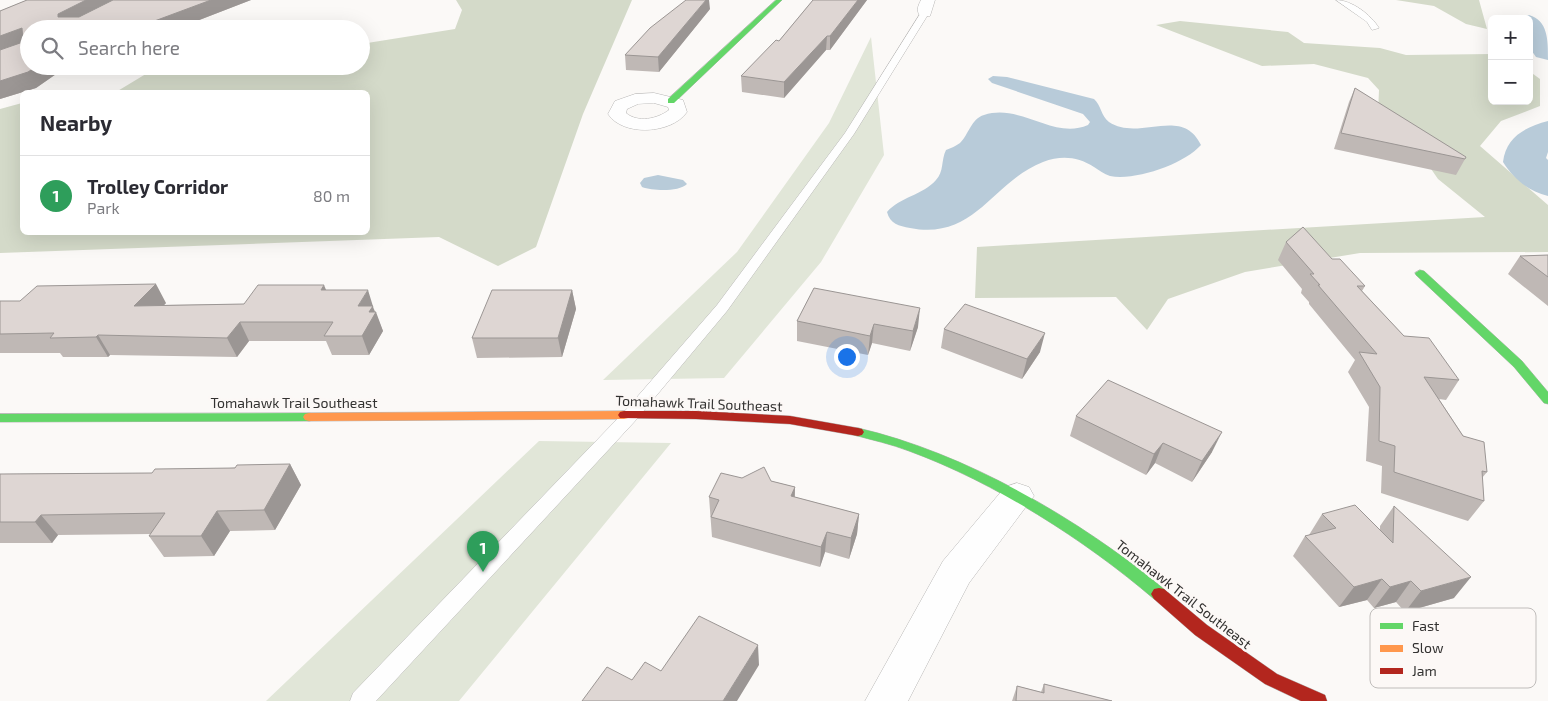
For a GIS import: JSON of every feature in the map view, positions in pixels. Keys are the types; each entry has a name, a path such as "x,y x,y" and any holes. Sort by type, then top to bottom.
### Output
{"street":[{"path":"671,101 779,0"},
{"path":"1420,274 1518,364 1548,400"},
{"name":"Tomahawk Trail Southeast","path":"0,418 696,415 790,420 878,436 959,466 1017,496 1126,565 1201,630 1271,679 1319,701"},
{"path":"886,701 956,572 1017,496"}],"lane":[{"path":"1340,0 1370,20 1375,28"},
{"path":"361,701 630,416 722,308 850,134 926,6"}],"shaded area":[{"path":"871,37 884,155 821,262 724,378 603,380 737,252 829,123"},
{"path":"539,441 671,443 459,701 266,701"}],"green space":[{"path":"456,0 632,0 583,114 536,247 498,266 439,237 0,253 0,109 20,104 20,235 370,235 370,90 119,90 144,75 370,75 370,43 455,29 462,10"},
{"path":"1396,0 1479,0 1487,29 1466,24 1434,6"},
{"path":"1180,21 1288,32 1304,43 1380,48 1406,55 1488,54 1488,105 1533,105 1533,74 1540,79 1540,106 1501,121 1480,146 1548,205 1548,252 1360,253 1245,272 1168,299 1147,330 1116,297 975,298 977,247 1485,217 1438,179 1407,134 1378,113 1379,90 1368,78 1314,64 1262,66 1156,25"}],"water":[{"path":"993,76 1007,77 1094,99 1106,120 1121,127 1171,125 1183,127 1193,133 1201,145 1183,159 1159,170 1133,176 1110,176 1082,161 1070,158 1057,158 1043,162 1026,171 967,218 951,226 932,230 910,228 896,224 890,219 887,212 898,203 931,185 939,177 946,150 960,143 973,123 980,117 998,113 1011,114 1062,128 1075,128 1088,125 1090,122 1083,114 992,83 988,79"},
{"path":"658,175 683,180 687,184 683,187 666,190 642,187 640,183 644,178"}],"building":[{"path":"27,0 86,0 58,14 58,17 79,17 113,0 211,0 157,20 20,20 20,29 0,36 0,11"},
{"path":"686,0 706,0 658,57 625,55 650,28"},
{"path":"813,0 858,0 830,36 827,36 784,82 741,76 776,40 779,41"},
{"path":"20,43 20,75 0,81 0,50"},
{"path":"1355,88 1466,157 1465,159 1341,133"},
{"path":"1303,227 1332,259 1340,259 1365,286 1357,286 1404,336 1429,338 1459,380 1424,377 1463,436 1484,442 1487,472 1482,471 1484,501 1394,472 1395,446 1379,441 1380,387 1359,352 1377,354 1318,285 1320,285 1310,274 1314,274 1286,242"},
{"path":"1548,255 1548,277 1520,256"},
{"path":"156,284 134,306 244,304 258,285 324,285 321,290 368,290 358,306 373,306 369,312 376,312 362,336 324,336 333,322 240,322 227,338 98,335 96,337 50,338 54,333 0,334 0,301 20,301 37,286"},
{"path":"814,288 920,308 913,331 874,324 870,336 797,321"},
{"path":"492,290 572,290 558,338 472,338"},
{"path":"965,304 1045,333 1027,359 944,329"},
{"path":"1108,380 1222,432 1202,461 1163,443 1154,454 1076,416"},
{"path":"290,464 264,510 217,511 201,536 149,536 165,513 41,515 35,522 0,522 0,474 152,473 155,469 235,468 237,465"},
{"path":"764,467 771,481 795,487 791,496 859,514 851,538 827,532 821,547 711,517 719,500 709,497 721,473 742,478"},
{"path":"1355,505 1393,543 1394,506 1471,577 1421,591 1411,581 1390,587 1382,579 1354,587 1305,536 1336,528 1322,514"},
{"path":"699,616 758,645 723,701 582,701 607,667 632,680 645,662 661,671"},
{"path":"1044,684 1112,701 1016,701 1017,686 1044,693"}],"waterway":[{"path":"1533,29 1548,50"},
{"path":"1548,133 1525,149 1524,162 1548,183"}],"traffic: fast":[{"path":"671,101 779,0"},
{"path":"1420,273 1518,364 1548,400"},
{"path":"0,418 309,417"},
{"path":"858,432 885,438 939,457 990,482 1088,541 1124,566 1159,594"}],"traffic: slow":[{"path":"309,417 624,415"}],"traffic: jam":[{"path":"624,415 696,415 790,420 858,432"},
{"path":"1159,594 1201,630 1271,679 1319,701"}],"place":[{"name":"Trolley Corridor","path":"483,572"}]}
